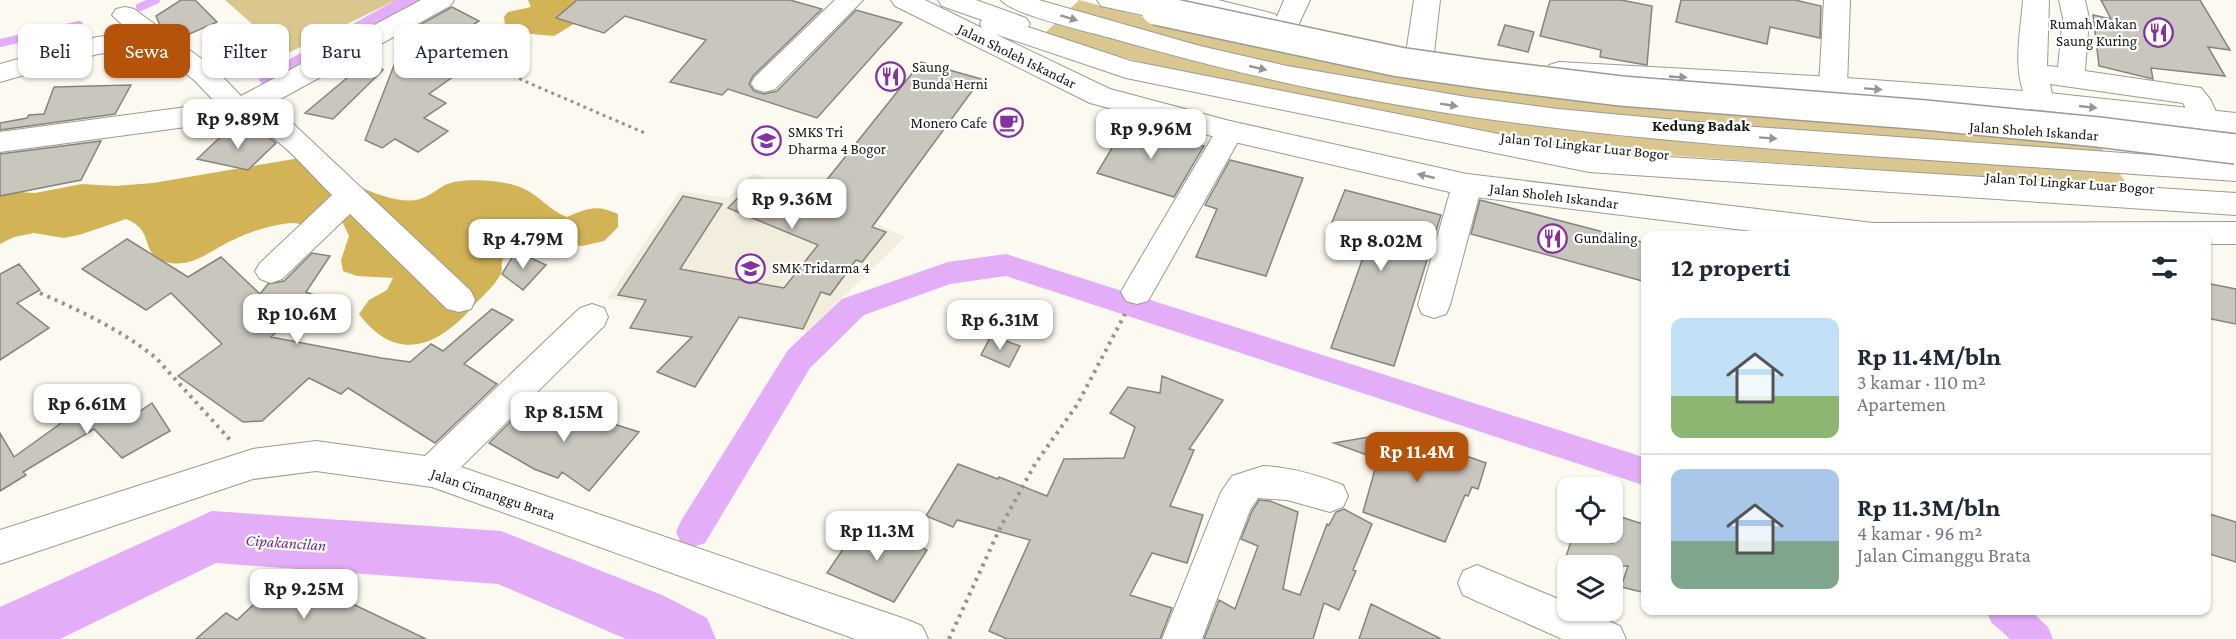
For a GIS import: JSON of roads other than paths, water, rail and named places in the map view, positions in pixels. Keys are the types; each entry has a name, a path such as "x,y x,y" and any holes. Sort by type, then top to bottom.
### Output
{"main road":[{"path":"238,110 441,0"},
{"path":"765,83 850,0"},
{"name":"Jalan Sholeh Iskandar","path":"904,0 1100,96 1230,132 1467,185 1840,231"},
{"name":"Jalan Tol Lingkar Luar Bogor","path":"1014,0 1169,48 1350,89 1492,112 1672,131 2236,171"},
{"name":"Jalan Sholeh Iskandar","path":"1086,0 1133,14 1246,40 1392,69 1604,98 1795,115 2236,148"},
{"path":"1110,0 1399,62 1529,80 1621,91 1925,115 2236,148"},
{"name":"Jalan Sholeh Iskandar","path":"1186,0 1286,26 1420,53 1569,73 1833,86 2039,101 2236,123"},
{"path":"1286,26 1297,0"},
{"path":"1420,53 1427,0"},
{"path":"1833,86 1837,0"},
{"path":"2036,0 2033,73 2039,101"},
{"path":"2071,78 2076,18 2072,0"},
{"path":"939,3 1040,52 1148,89 1303,129 1477,166 1660,194 1858,214 2236,222"},
{"name":"Jalan Sholeh Iskandar","path":"939,3 1126,69 1589,162 2236,204"},
{"name":"Jalan Tol Lingkar Luar Bogor","path":"939,3 1158,67 1339,108 1504,138 1649,154 2236,196"},
{"path":"125,15 137,24"},
{"path":"0,73 104,45"},
{"path":"190,64 204,74 238,110"},
{"path":"2033,73 2191,95 2196,99 2206,120"},
{"path":"0,142 238,110 252,113 276,124 459,300"},
{"path":"1132,301 1230,132"},
{"path":"1434,305 1467,185"},
{"path":"271,271 350,196"},
{"name":"Jalan Sholeh Iskandar","path":"2211,233 2236,233"},
{"path":"432,472 592,317"},
{"name":"Jalan Cimanggu Brata","path":"0,547 253,464 316,456 432,472 908,639"},
{"path":"1182,639 1234,503 1246,486 1259,483 1289,484 1330,496"},
{"path":"1477,584 1606,639"}],"waterway":[{"path":"140,7 156,0"},
{"path":"272,80 414,0"},
{"path":"0,43 18,39"},
{"path":"693,532 799,359 853,307 948,273 1006,265 1641,470"},
{"name":"Cipakancilan","path":"0,637 212,537 501,558 640,615 685,639"},
{"path":"2009,615 2035,639"}],"place":[{"name":"Rumah Makan Saung Kuring","path":"2158,33"},
{"name":"Saung Bunda Herni","path":"891,76"},
{"name":"Monero Cafe","path":"1008,123"},
{"name":"SMKS Tri Dharma 4 Bogor","path":"767,141"},
{"name":"Gundaling","path":"1553,238"},
{"name":"SMK Tridarma 4","path":"751,268"}],"district":[{"name":"Kedung Badak","path":"1701,125"}]}
